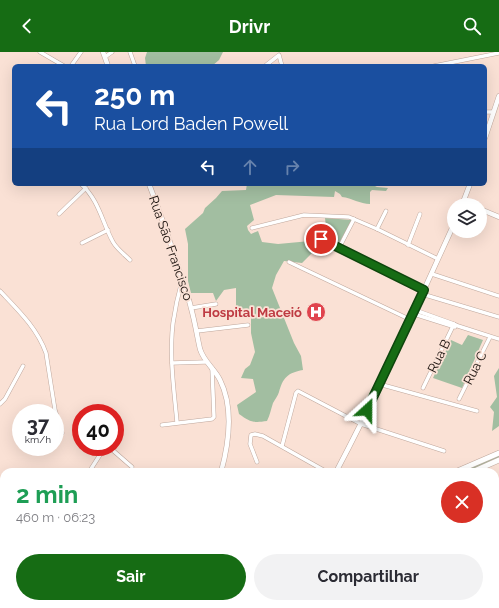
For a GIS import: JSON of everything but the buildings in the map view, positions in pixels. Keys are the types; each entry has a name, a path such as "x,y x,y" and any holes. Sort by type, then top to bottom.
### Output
{"main road":[{"path":"464,468 499,453"},
{"path":"481,468 499,460"}],"street":[{"path":"40,52 61,64"},
{"path":"72,64 81,52"},
{"path":"107,64 104,54 112,52"},
{"path":"130,52 134,64"},
{"path":"444,64 499,53"},
{"path":"267,64 278,54 281,64"},
{"path":"487,132 499,96"},
{"path":"487,112 493,112"},
{"path":"84,186 98,206 115,244 130,260"},
{"name":"Rua São Francisco","path":"150,186 178,264 205,362"},
{"path":"465,198 469,186"},
{"path":"59,214 86,188"},
{"path":"377,229 386,211"},
{"path":"487,212 499,217"},
{"path":"252,228 313,214 354,219 438,259"},
{"path":"408,245 420,214"},
{"path":"339,248 354,219"},
{"path":"82,244 108,230"},
{"path":"338,468 411,320 448,238"},
{"path":"321,239 423,292 499,317"},
{"path":"289,262 411,320"},
{"path":"432,274 499,296"},
{"path":"177,422 172,363 173,323 182,279"},
{"path":"0,291 31,324 43,344 46,353 54,404"},
{"path":"191,308 216,304"},
{"path":"414,312 499,339"},
{"path":"196,331 248,325"},
{"name":"Rua B","path":"423,388 455,326"},
{"name":"Rua C","path":"459,399 490,337"},
{"path":"172,363 205,362 217,374 223,388 228,418 226,454 222,468"},
{"path":"0,404 5,399 23,366"},
{"path":"162,424 212,419 214,417 212,368"},
{"path":"379,384 477,411"},
{"path":"282,446 299,391 361,424 444,451"},
{"path":"257,462 249,440 252,434 263,436 320,468"},
{"path":"92,468 99,456"},
{"path":"119,456 132,467"}],"green space":[{"path":"147,52 223,52 219,60 214,64 146,64 145,58"},
{"path":"247,186 375,186 388,188 386,191 372,190 370,192 370,204 342,197 335,191 334,197 276,195 250,205 254,220 247,226 248,230 251,234 258,231 262,242 278,244 321,240 314,251 302,263 284,261 276,275 272,288 294,343 301,356 303,370 286,377 273,403 267,421 258,422 249,420 239,414 237,405 256,392 253,379 241,378 245,369 250,365 255,352 251,333 251,310 243,310 236,307 236,288 224,290 216,301 213,293 191,293 188,281 188,244 185,229 203,213 205,208 222,191 246,190"},
{"path":"325,218 352,220 338,245 327,240 332,227 326,227"},
{"path":"468,335 483,340 462,388 433,378 451,340 462,345"},
{"path":"499,368 499,426 492,431 494,412 490,407 497,397 494,376"},
{"path":"499,455 499,459 477,468 468,468"}],"place":[{"name":"Hospital Maceió","path":"316,312"}],"route":[{"path":"321,239 424,290 367,410"}]}
